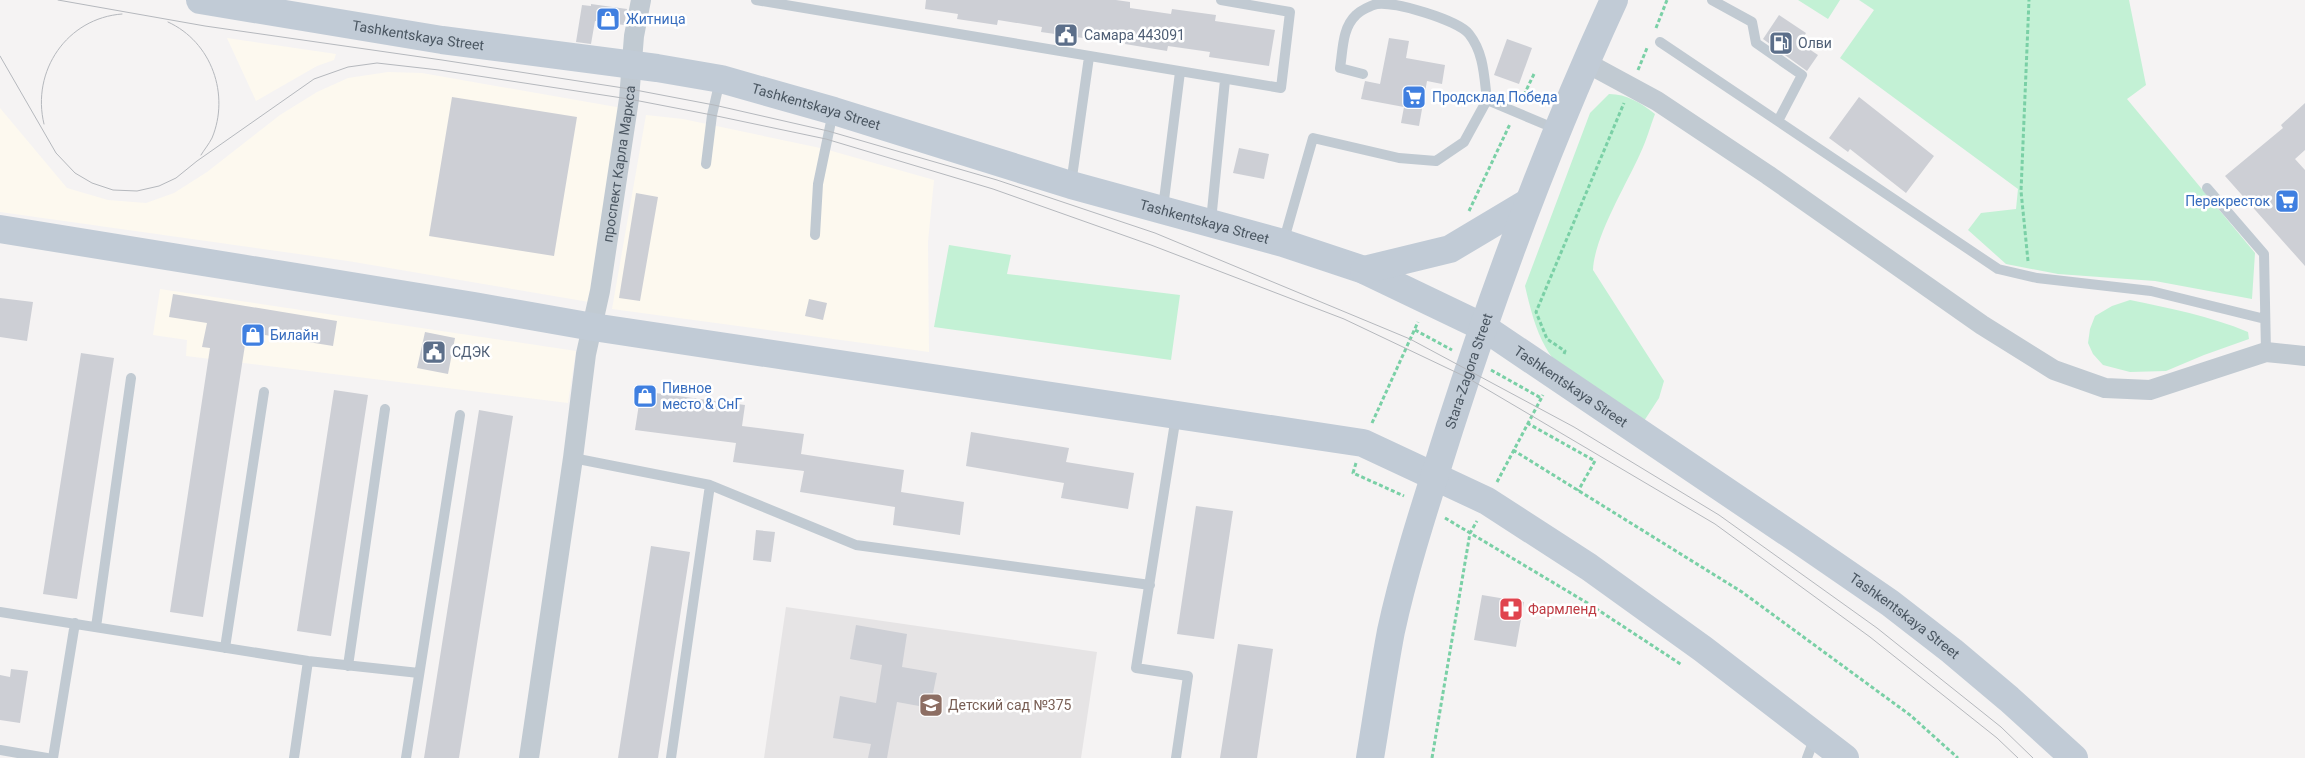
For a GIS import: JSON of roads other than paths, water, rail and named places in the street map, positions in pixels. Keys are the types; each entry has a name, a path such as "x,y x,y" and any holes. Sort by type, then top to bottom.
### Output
{"main road":[{"name":"Tashkentskaya Street","path":"200,0 442,40 632,65 721,79 834,111 1071,185 1283,243 1364,270 1484,327 1890,603 2002,693 2074,758"},
{"name":"Stara-Zagora Street","path":"1370,758 1392,631 1434,478 1527,203 1556,129 1614,0"},
{"path":"1364,270 1450,249 1527,203"},
{"path":"0,229 474,306 592,328 1176,414 1363,444 1486,501 1589,567 1703,649 1812,746 1845,758"}],"street":[{"name":"проспект Карла Маркса","path":"529,758 573,458 586,354 592,328 629,99 641,0"},
{"path":"1585,62 1656,101 1768,175 1982,325 2054,370 2105,388 2150,390 2266,352 2305,356"}],"lane":[{"path":"756,0 1281,88 1290,12 1259,3 1221,0"},
{"path":"1712,0 1752,22 1756,43 1802,75 1778,121"},
{"path":"1283,243 1313,138 1399,158 1436,160 1464,142 1487,100 1482,54 1468,33 1446,19 1414,5 1377,4 1357,14 1346,28 1340,68 1363,74"},
{"path":"1660,42 1998,269 2030,276 2151,291 2265,318"},
{"path":"1071,185 1089,57"},
{"path":"1163,211 1180,72"},
{"path":"706,164 712,115 721,79"},
{"path":"1210,224 1225,80"},
{"path":"1487,100 1556,129"},
{"path":"815,235 818,184 834,111"},
{"path":"2207,188 2264,254 2266,352"},
{"path":"96,627 131,378"},
{"path":"225,648 264,392"},
{"path":"348,666 385,409"},
{"path":"1176,414 1136,668 1188,676 1176,758"},
{"path":"406,758 460,415"},
{"path":"573,458 710,485 856,545 1150,585"},
{"path":"671,758 710,485"},
{"path":"0,612 308,661 419,673"},
{"path":"53,758 75,623"},
{"path":"294,758 308,661"},
{"path":"0,750 46,758"}],"tram line":[{"path":"58,0 205,26 630,89 714,105 828,131 997,180 1155,233 1410,339 1574,427 1719,515 1877,628 2001,727 2033,758"},
{"path":"44,124 41,104 43,85 48,67 58,51 70,37 85,25 102,18 122,14"},
{"path":"168,22 183,31 206,56 218,88 219,105 217,121 212,138 201,155"},
{"path":"0,56 56,153 75,173 92,183 113,190 137,191 159,186 176,178 197,161 314,79 348,67 377,63 439,70 629,99 712,115 826,139 993,189 1151,245 1344,319 1466,377 1715,524 1870,637 1997,738 2018,758"}],"place":[{"name":"Житница","path":"608,19"},
{"name":"Самара 443091","path":"1066,35"},
{"name":"Олви","path":"1781,43"},
{"name":"Продсклад Победа","path":"1414,97"},
{"name":"Перекресток","path":"2287,201"},
{"name":"Билайн","path":"253,335"},
{"name":"СДЭК","path":"434,352"},
{"name":"Пивное место & СнГ","path":"645,396"},
{"name":"Фармленд","path":"1511,609"},
{"name":"Детский сад №375","path":"931,705"}]}
